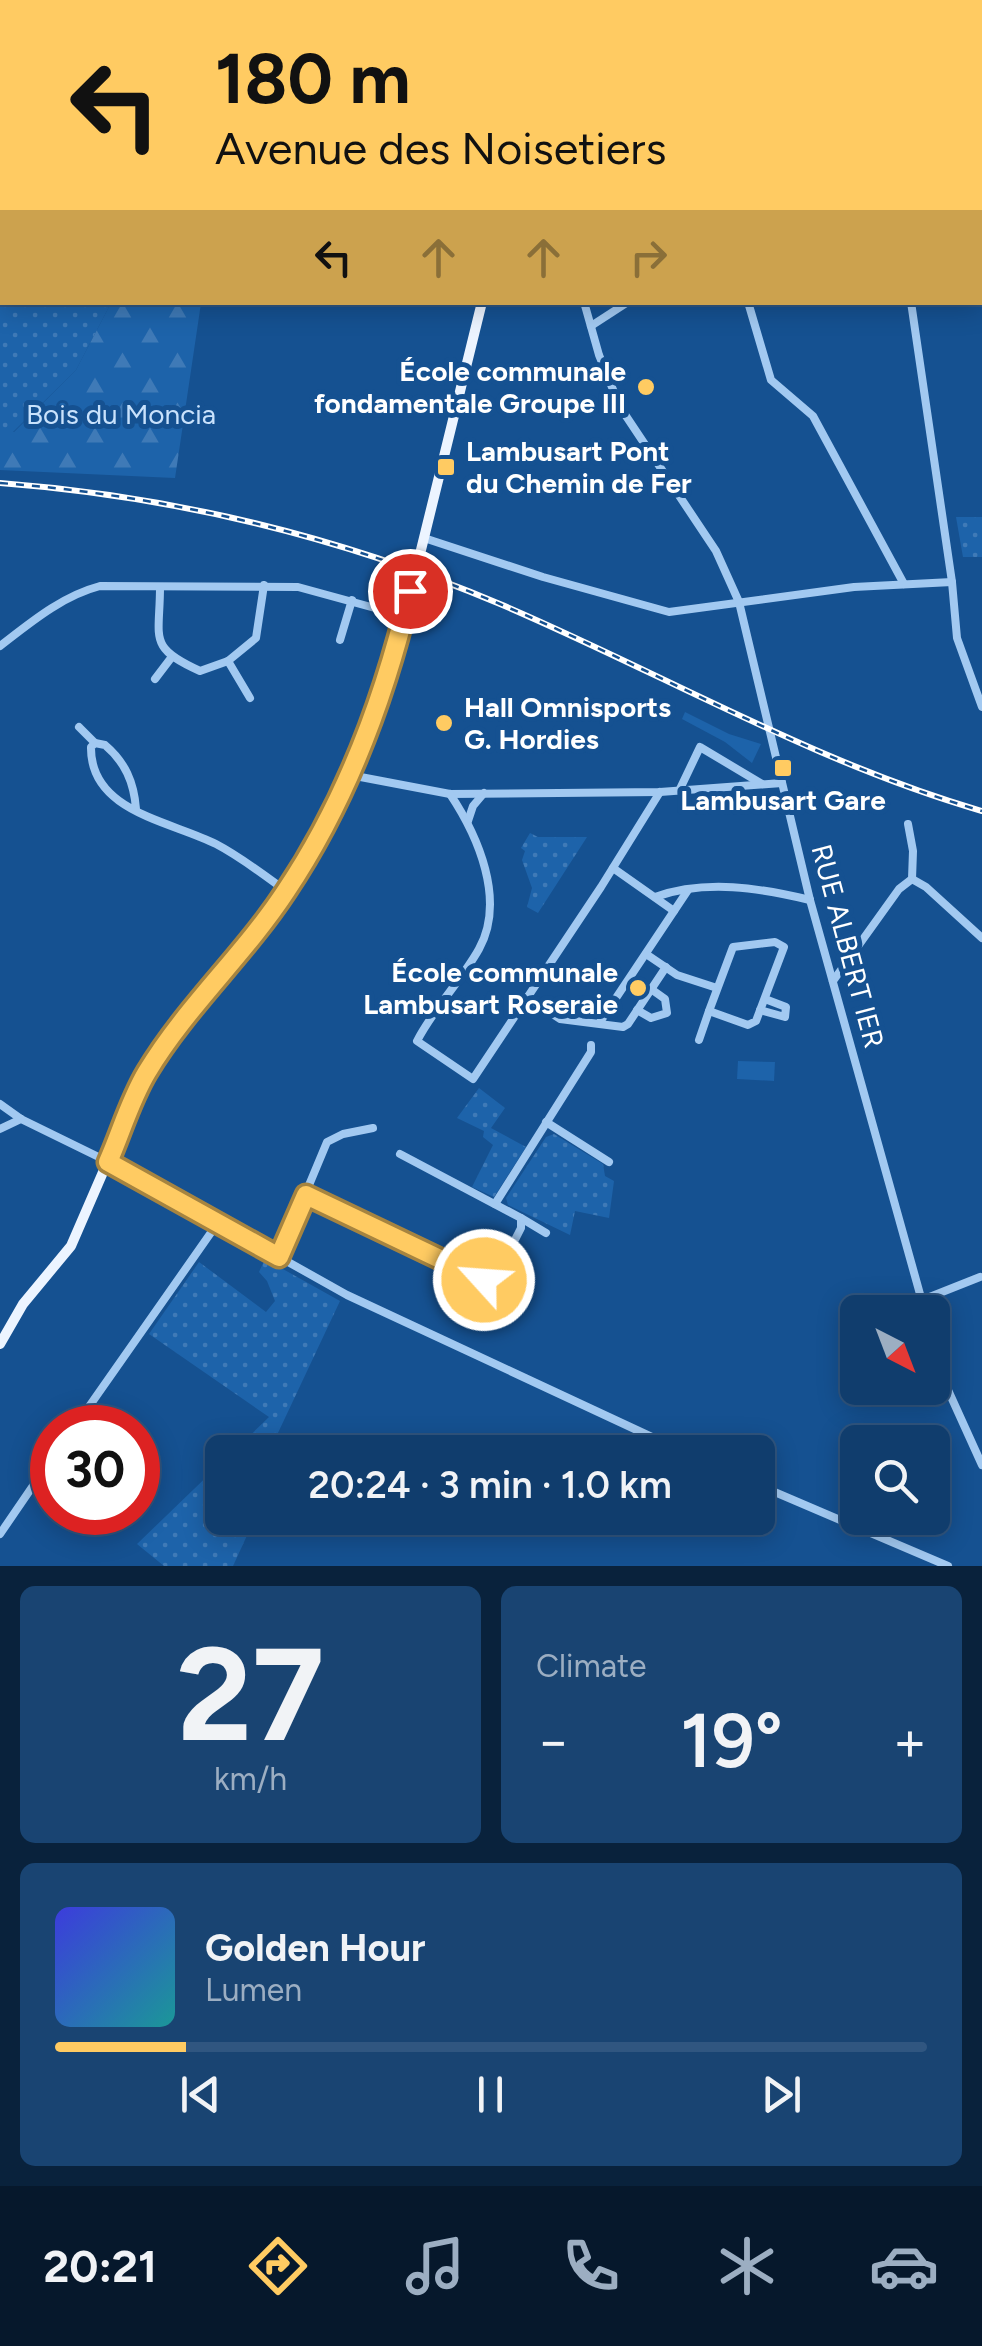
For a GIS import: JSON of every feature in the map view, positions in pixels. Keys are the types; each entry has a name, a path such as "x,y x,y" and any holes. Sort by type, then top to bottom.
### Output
{"main road":[{"path":"0,1344 23,1304 71,1246 146,1073 286,891 350,775 392,662 481,305"}],"street":[{"name":"RUE ALBERT IER","path":"585,305 620,407 716,552 738,602 810,900 921,1295"},
{"path":"591,326 623,305"},
{"path":"749,305 771,380 813,416 904,584"},
{"path":"912,305 957,638 982,707"},
{"path":"424,538 543,578 669,612 904,584 952,582"},
{"path":"160,586 160,645 170,658 200,671 228,661 256,638 264,585"},
{"path":"0,646 40,615 82,591 100,586 298,587 404,616"},
{"path":"340,640 352,600"},
{"path":"154,679 170,658"},
{"path":"228,661 250,698"},
{"path":"79,727 95,743 105,744 125,767 135,793 136,809"},
{"path":"95,743 91,757 100,782 117,802 218,845 286,891"},
{"path":"679,790 700,747 764,785"},
{"path":"350,775 450,794 660,792 782,784"},
{"path":"450,794 468,821 483,866 490,912 481,945 417,1041 473,1079 660,792"},
{"path":"468,821 473,806 484,794"},
{"path":"908,824 912,879"},
{"path":"613,868 674,911"},
{"path":"912,879 982,938"},
{"path":"832,981 899,888 912,879"},
{"path":"656,897 688,890 744,887 810,900"},
{"path":"600,1022 688,890"},
{"path":"698,1040 733,947 775,942 784,947 756,1021 748,1025 709,1011"},
{"path":"646,954 677,975 717,988"},
{"path":"527,997 560,1018 623,1027 666,968"},
{"path":"637,1010 651,1018 667,1013 664,1000 651,989"},
{"path":"760,1010 785,1017 786,1007 764,999"},
{"path":"495,1204 591,1052 590,1045"},
{"path":"0,1104 388,1316 647,1435"},
{"path":"0,1129 21,1118"},
{"path":"546,1122 608,1162"},
{"path":"279,1257 327,1142 373,1128"},
{"path":"400,1154 546,1233"},
{"path":"306,1195 484,1280 494,1278 521,1228 521,1218"},
{"path":"90,1405 217,1224"},
{"path":"935,1295 980,1277"},
{"path":"950,1394 982,1465"},
{"path":"0,1534 30,1490"},
{"path":"775,1492 948,1566"}],"green space":[{"path":"0,305 110,305 76,370 13,432 0,432"},
{"name":"Bois du Moncia","path":"110,305 201,305 175,478 0,470 0,432 14,432 76,370"},
{"path":"956,517 982,517 982,557 963,557"},
{"path":"685,712 729,734 761,744 752,763 725,742 682,719"},
{"path":"530,833 538,837 587,837 538,913 527,907 532,888 522,860 525,851 521,848"},
{"path":"738,1061 775,1062 774,1081 737,1079"},
{"path":"479,1088 505,1108 491,1128 526,1147 494,1197 472,1187 493,1145 483,1137 484,1131 457,1118"},
{"path":"554,1134 603,1164 605,1176 614,1181 609,1218 575,1211 570,1235 508,1205 506,1198 546,1137"},
{"path":"265,1259 340,1301 277,1435 250,1435 269,1417 149,1334 199,1262 266,1312 275,1301 259,1272"},
{"path":"205,1478 205,1535 247,1535 233,1566 164,1566 137,1544 146,1535 160,1535 160,1522"}],"railway":[{"path":"0,483 192,509 379,559 500,604 858,768 982,811"}],"place":[{"name":"École communale fondamentale Groupe III","path":"646,387"},
{"name":"Lambusart Pont du Chemin de Fer","path":"446,467"},
{"name":"Hall Omnisports G. Hordies","path":"444,723"},
{"name":"Lambusart Gare","path":"783,768"},
{"name":"École communale Lambusart Roseraie","path":"638,988"}],"route":[{"path":"410,591 392,662 363,747 306,860 244,950 171,1036 146,1073 108,1162 279,1257 306,1195 484,1280"}]}
